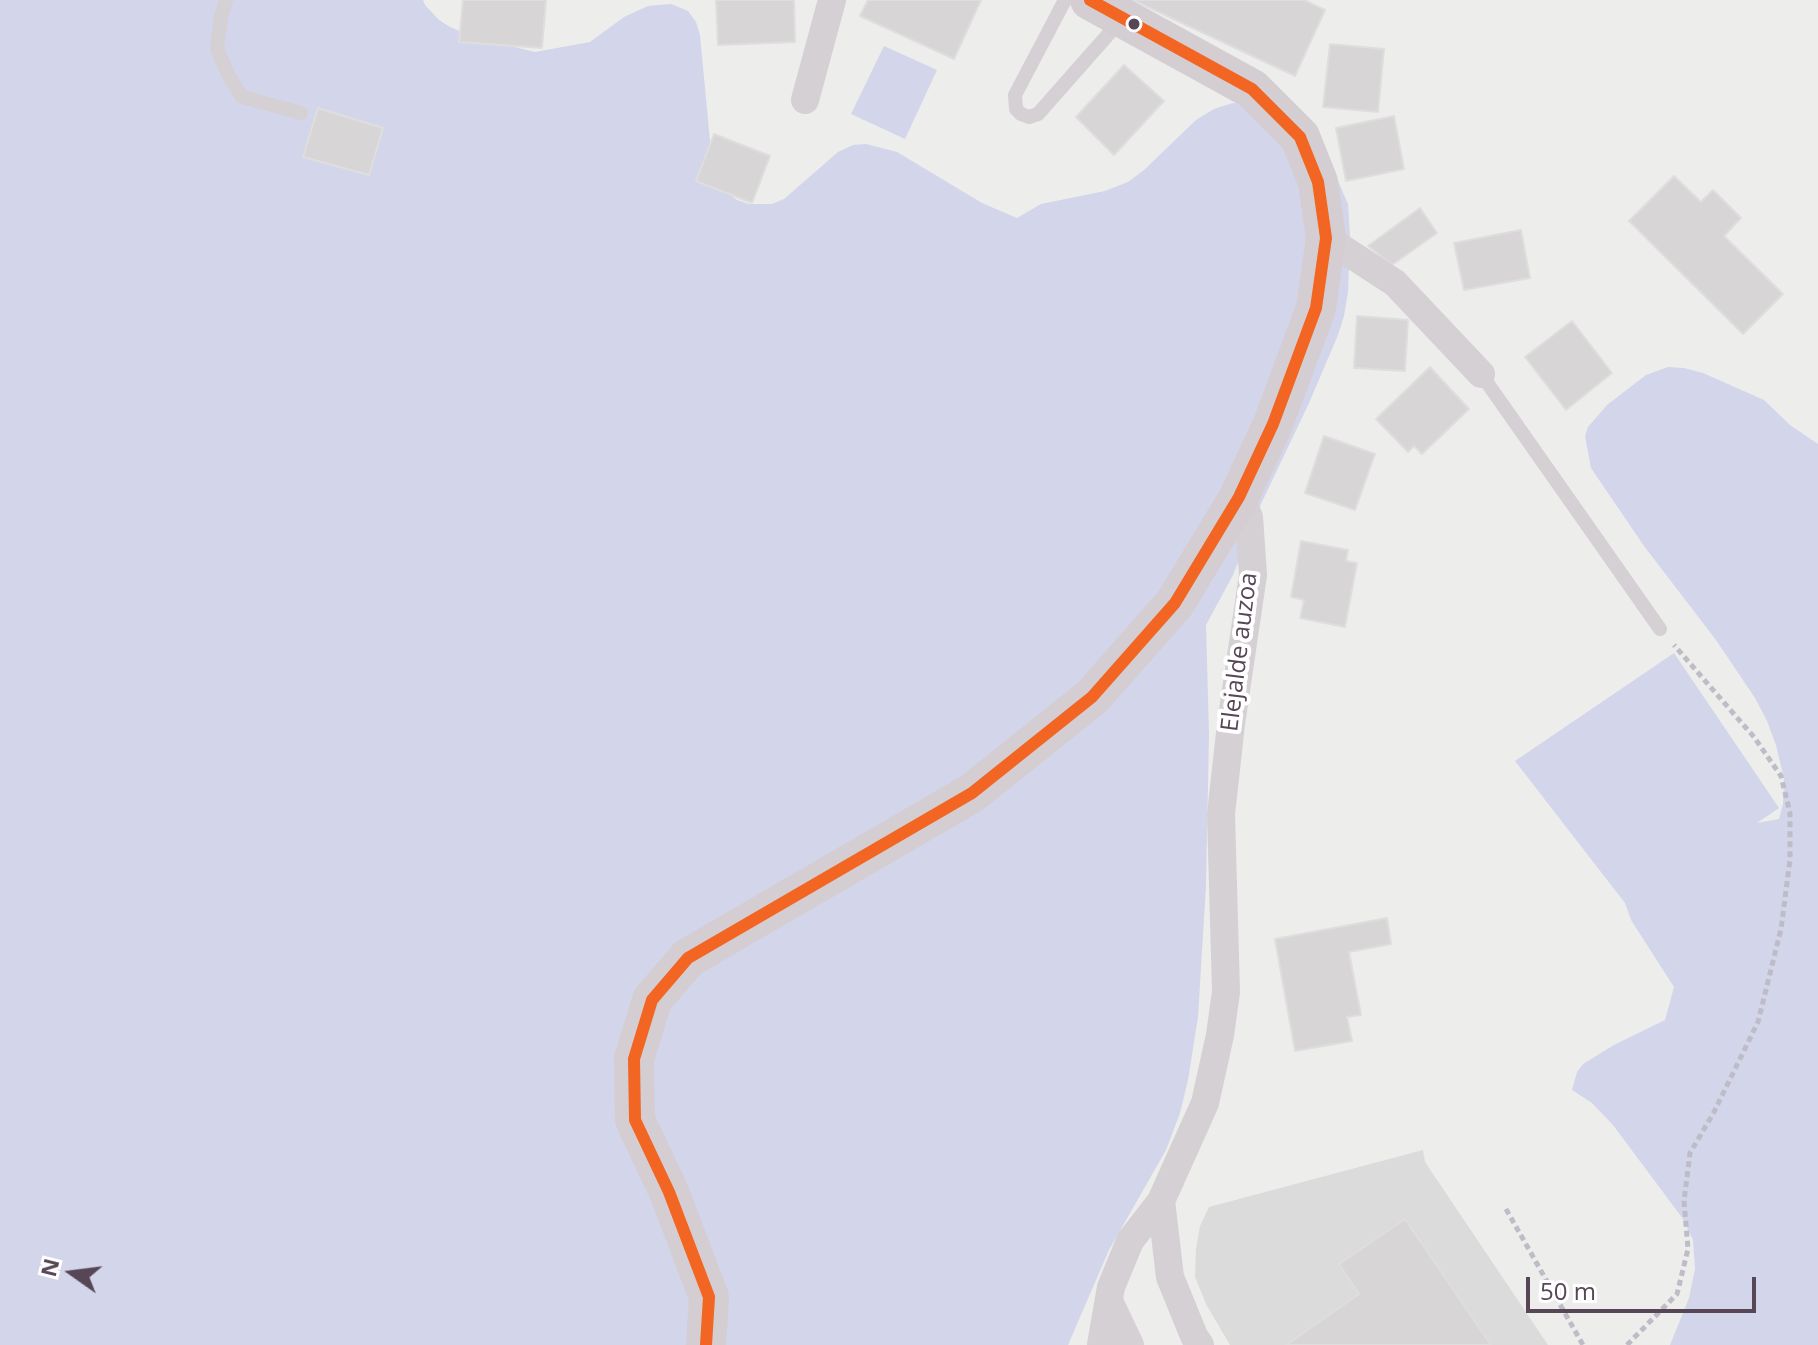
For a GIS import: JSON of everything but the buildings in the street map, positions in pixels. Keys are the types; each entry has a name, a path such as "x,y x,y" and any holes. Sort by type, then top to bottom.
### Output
{"street":[{"path":"805,100 832,0"},
{"path":"706,1345 709,1297 669,1192 635,1120 634,1059 652,1000 688,958 972,793 1092,697 1175,603 1239,497 1273,424 1316,308 1326,238 1318,182 1300,137 1252,89 1106,9"},
{"path":"1326,238 1395,283 1481,374"},
{"name":"Elejalde auzoa","path":"1101,1345 1111,1287 1130,1241 1161,1201 1205,1103 1220,1035 1226,992 1221,814 1253,575 1249,517 1239,497"},
{"path":"1161,1201 1170,1277 1200,1345"},
{"path":"1109,1301 1130,1345"}],"lane":[{"path":"226,0 217,49 242,97 301,113"},
{"path":"1065,0 1015,95 1016,109 1029,117 1045,108 1106,9"},
{"path":"1481,374 1660,629"}],"path":[{"path":"1627,1345 1677,1294 1688,1249 1684,1201 1690,1153 1714,1112 1758,1022 1781,929 1790,860 1790,813 1781,776 1754,737 1660,629"},
{"path":"1506,1209 1583,1345"}],"shaded area":[{"path":"0,0 423,0 439,20 450,27 474,37 535,52 590,42 624,17 648,6 671,4 688,11 700,35 712,162 722,188 737,200 749,204 772,204 784,199 838,152 853,145 866,144 897,152 982,203 1017,218 1041,204 1105,191 1128,182 1196,120 1214,109 1233,103 1248,104 1333,169 1348,204 1348,292 1344,316 1233,575 1206,625 1209,734 1206,886 1198,1017 1188,1080 1166,1150 1109,1250 1068,1345 0,1345"},
{"path":"884,46 937,70 905,139 851,114"},
{"path":"1668,367 1703,373 1764,400 1790,425 1818,444 1818,1345 1670,1345 1689,1298 1695,1269 1693,1240 1683,1219 1613,1125 1592,1103 1572,1090 1577,1072 1583,1064 1665,1020 1674,987 1631,920 1625,903 1515,761 1674,653 1779,808 1757,823 1779,819 1784,779 1776,745 1755,698 1591,468 1585,436 1588,427 1607,405 1646,375"},
{"path":"1423,1150 1425,1162 1548,1345 1230,1345 1206,1304 1195,1277 1200,1226 1209,1207"}],"transit line":[{"path":"706,1345 709,1297 669,1192 635,1120 634,1059 652,1000 688,958 972,793 1092,697 1175,603 1239,497 1273,424 1316,308 1326,238 1318,182 1300,137 1252,89 1090,0"}]}
